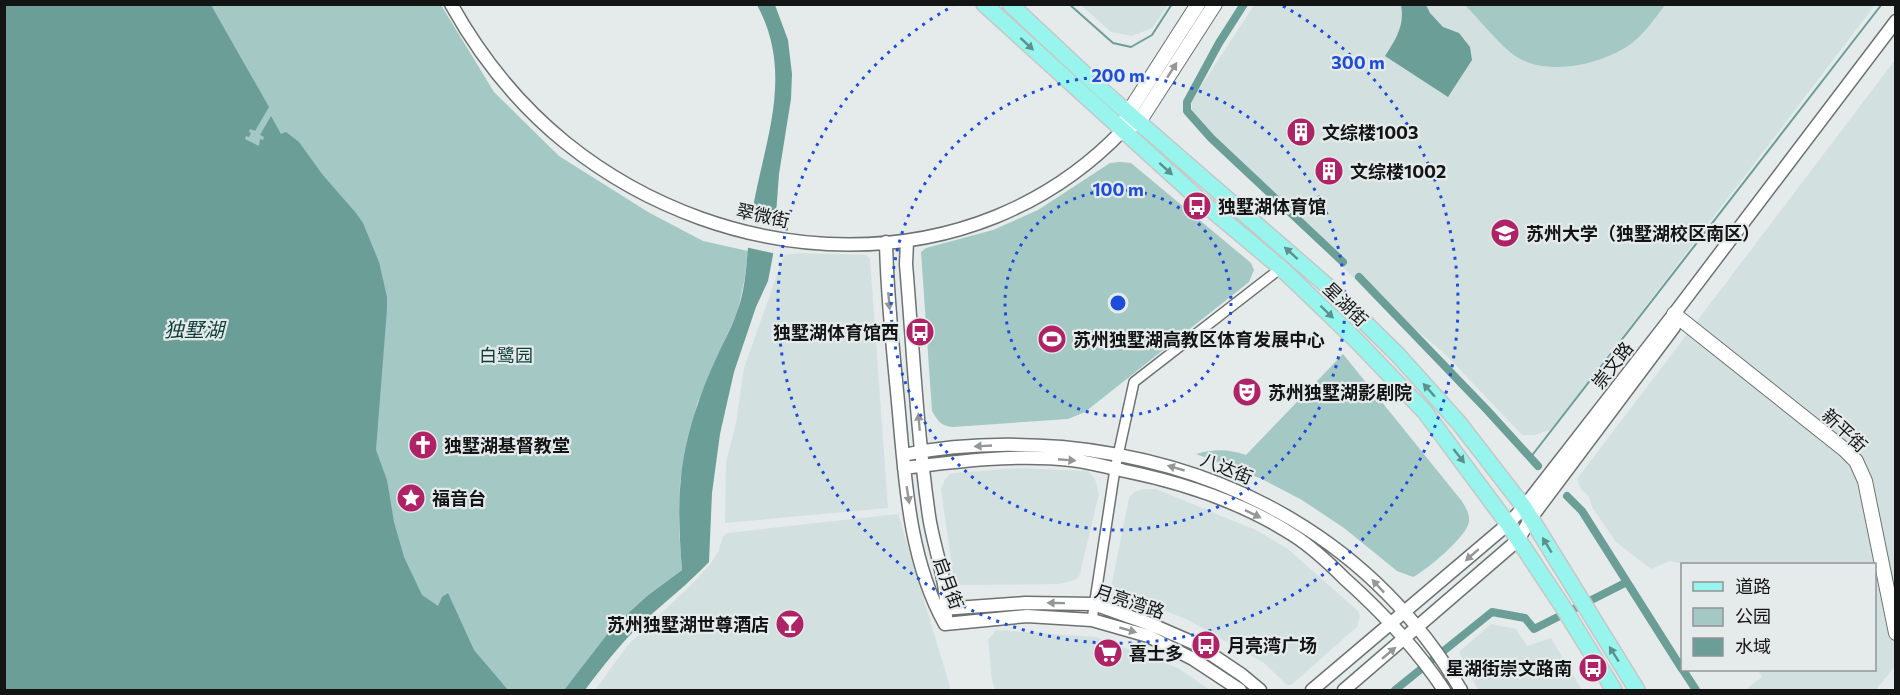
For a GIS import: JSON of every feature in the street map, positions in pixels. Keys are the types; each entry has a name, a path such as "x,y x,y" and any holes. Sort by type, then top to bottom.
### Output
{"main road":[{"name":"星湖街","path":"984,4 1201,201 1281,268 1364,348 1425,412 1508,524 1562,604 1614,690"},
{"name":"星湖街","path":"1010,4 1133,117 1324,283 1398,355 1459,423 1527,512 1637,690"},
{"path":"1133,117 1198,4"},
{"path":"1123,130 1215,4"},
{"name":"新平街","path":"1677,316 1856,461 1865,481 1896,633"}],"street":[{"name":"翠微街","path":"451,4 480,51 502,80 539,120 596,165 644,194 694,216 746,232 782,239 837,244 907,241 967,228 1025,205 1077,172 1123,130"},
{"name":"崇文路","path":"1677,316 1896,21"},
{"name":"崇文路","path":"1312,690 1508,524 1527,512 1896,34"},
{"name":"启月街","path":"907,241 906,264 921,451 945,624"},
{"name":"启月街","path":"886,242 904,468 921,564 942,609"},
{"path":"1092,620 1115,469 1134,382 1281,268"},
{"name":"八达街","path":"903,454 981,445 1029,444 1118,454 1177,468 1217,481 1304,525 1369,576 1418,627 1461,690"},
{"name":"八达街","path":"904,468 981,459 1073,460 1171,481 1213,495 1256,514 1294,536 1326,561 1406,638 1444,690"},
{"name":"崇文路","path":"1344,690 1518,540 1527,512"},
{"name":"月亮湾路","path":"942,609 1025,603 1094,604 1150,624 1196,644 1260,690"},
{"name":"月亮湾路","path":"945,624 1027,616 1092,620 1148,636 1193,659 1240,690"}],"shaded area":[{"path":"1081,5 1168,5 1152,28 1132,36 1111,32"},
{"name":"苏州大学（独墅湖校区南区）","path":"1254,5 1875,5 1552,429 1535,435 1522,435 1445,354 1355,279 1201,126 1192,112 1192,100"},
{"path":"1895,60 1895,666 1876,690 1746,690 1762,677 1759,671 1876,671 1876,563 1681,563 1670,561 1651,569 1616,542 1592,507 1589,497 1581,489 1577,479"},
{"path":"799,253 866,255 870,259 888,508 725,523 726,462 736,423 744,368 784,255"},
{"path":"1017,468 1088,471 1095,479 1099,494 1079,577 1059,584 960,585 953,574 941,489 945,479 955,473"},
{"path":"1156,489 1258,531 1288,549 1358,611 1360,616 1357,627 1291,685 1287,685 1264,663 1188,620 1117,591 1112,583 1129,498 1134,492"},
{"name":"苏州独墅湖世尊酒店","path":"898,514 951,690 595,690 627,646 711,563 727,533"},
{"path":"1491,624 1516,629 1527,646 1551,638 1582,690 1478,690 1459,652"},
{"path":"996,630 1096,637 1178,668 1210,690 995,690 988,640"}],"green space":[{"name":"白鹭园","path":"127,5 441,5 494,92 559,156 648,212 703,241 748,251 738,310 697,404 680,482 679,529 682,570 647,596 612,628 564,690 460,690"},
{"path":"1465,5 1665,5 1632,43 1607,57 1592,62 1560,67 1530,63 1517,57 1497,40"},
{"name":"苏州独墅湖高教区体育发展中心","path":"1110,163 1131,163 1251,263 1254,270 1249,282 1085,412 1068,419 953,427 943,424 932,411 921,252 926,248 993,230 1038,210"},
{"path":"1343,354 1461,500 1468,513 1469,522 1461,536 1436,560 1413,577 1397,571 1344,528 1302,500 1262,479 1196,454 1221,450 1246,455"}],"water":[{"name":"独墅湖","path":"4,5 211,5 269,107 255,131 250,129 249,137 246,136 245,139 259,146 260,139 263,140 264,137 260,135 271,116 281,134 286,132 299,142 363,223 379,262 387,297 376,450 387,480 394,522 404,557 422,595 438,606 442,597 448,593 474,650 508,690 5,690"},
{"path":"757,5 775,5 788,40 792,74 791,99 779,174 773,255 768,281 756,307 734,372 720,434 712,493 709,562 635,630 585,690 564,690 612,628 647,596 682,570 679,527 684,456 701,396 741,300 752,213 773,108 774,57 768,31"},
{"path":"1401,5 1426,5 1443,27 1459,33 1470,47 1472,60 1448,97 1385,56 1401,25"}],"pier":[{"path":"748,218 777,225 777,254 745,247"}],"waterway":[{"path":"1069,4 1113,43 1131,47 1152,35 1172,4"},
{"path":"1244,4 1219,43 1187,102 1187,111 1211,138 1343,262"},
{"path":"1530,458 1882,4"},
{"path":"1359,277 1538,466"},
{"path":"1567,496 1582,511 1681,667"},
{"path":"1395,690 1492,612 1525,618 1534,629 1627,582"},
{"path":"1684,671 1696,690"}],"place":[{"name":"文综楼1003","path":"1301,132"},
{"name":"文综楼1002","path":"1329,171"},
{"name":"独墅湖体育馆","path":"1197,206"},
{"name":"苏州大学（独墅湖校区南区）","path":"1505,233"},
{"name":"独墅湖体育馆西","path":"920,332"},
{"name":"苏州独墅湖高教区体育发展中心","path":"1052,339"},
{"name":"苏州独墅湖影剧院","path":"1247,392"},
{"name":"独墅湖基督教堂","path":"423,445"},
{"name":"福音台","path":"411,498"},
{"name":"苏州独墅湖世尊酒店","path":"790,624"},
{"name":"月亮湾广场","path":"1206,645"},
{"name":"喜士多","path":"1108,653"},
{"name":"星湖街崇文路南","path":"1593,668"}]}
